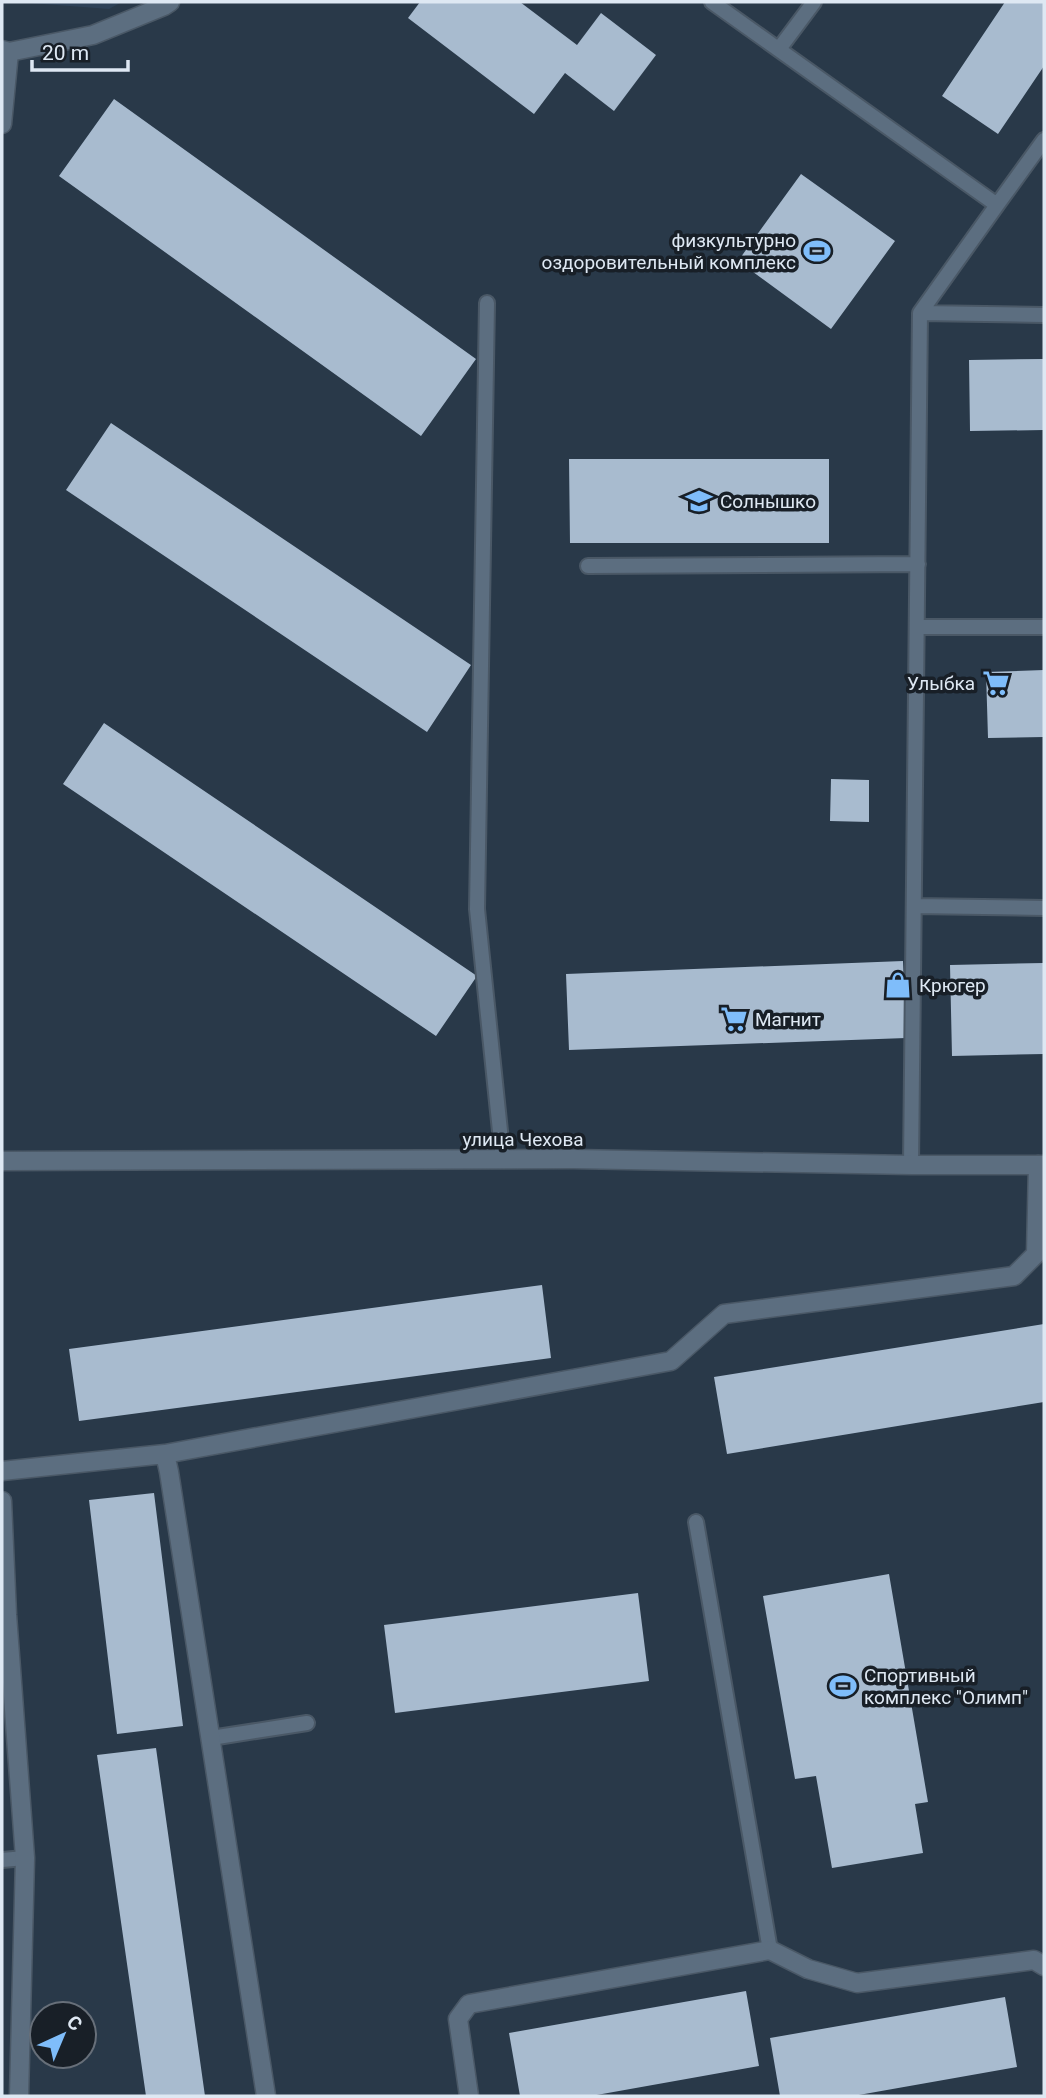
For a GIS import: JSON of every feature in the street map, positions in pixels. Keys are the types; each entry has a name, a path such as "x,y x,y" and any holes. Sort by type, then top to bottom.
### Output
{"street":[{"path":"2,124 5,51 93,35 170,2"},
{"name":"улица Чехова","path":"2,1161 503,1160 1041,1165"},
{"path":"2,1471 164,1454 671,1361 724,1314 1014,1276 1036,1254 1041,1165"},
{"path":"164,1454 169,1472 266,2096"},
{"path":"2,1501 4,1615 25,1858 19,2096"},
{"path":"470,2096 457,2019 469,2004 770,1950 808,1969 857,1983 1034,1960 1044,1966"}],"lane":[{"path":"712,2 998,205"},
{"path":"779,49 814,2"},
{"path":"911,1165 920,313 1044,140"},
{"path":"487,303 477,909 503,1160"},
{"path":"920,313 1044,315"},
{"path":"588,566 918,564"},
{"path":"917,627 1044,627"},
{"path":"914,906 1044,908"},
{"path":"696,1522 770,1950"},
{"path":"211,1738 307,1723"},
{"path":"2,1860 25,1858"}],"shaded area":[{"path":"17,2 122,2 109,9"}],"building":[{"path":"420,2 520,2 577,45 601,13 656,55 614,111 565,73 534,114 408,18"},
{"path":"1005,2 1044,2 1044,66 998,134 942,96"},
{"path":"114,99 476,359 421,436 59,176"},
{"name":"физкультурно оздоровительный комплекс","path":"801,174 895,241 831,329 738,261"},
{"path":"1044,359 1044,430 970,431 969,360"},
{"path":"111,423 471,665 427,732 66,490"},
{"name":"Солнышко","path":"569,459 829,459 829,543 570,543"},
{"path":"1044,670 1044,737 988,738 986,672"},
{"path":"104,723 477,976 436,1036 63,784"},
{"path":"831,779 869,780 869,822 830,821"},
{"path":"903,961 906,1038 569,1050 566,974"},
{"path":"1044,963 1044,1054 952,1056 950,965"},
{"path":"542,1285 551,1358 79,1421 69,1349"},
{"path":"1044,1324 1044,1402 727,1454 714,1377"},
{"path":"154,1493 183,1726 117,1734 89,1500"},
{"name":"Спортивный комплекс \"Олимп\"","path":"889,1574 928,1802 915,1804 923,1853 832,1868 816,1776 795,1779 763,1596"},
{"path":"638,1593 649,1681 395,1713 384,1625"},
{"path":"156,1748 205,2096 146,2096 97,1755"},
{"path":"746,1991 759,2066 591,2096 520,2096 509,2033"},
{"path":"1005,1997 1017,2067 853,2096 780,2096 770,2038"}],"place":[{"name":"физкультурно оздоровительный комплекс","path":"817,251"},
{"name":"Солнышко","path":"699,501"},
{"name":"Улыбка","path":"996,683"},
{"name":"Крюгер","path":"898,985"},
{"name":"Магнит","path":"734,1019"},
{"name":"Спортивный комплекс \"Олимп\"","path":"843,1686"}]}
